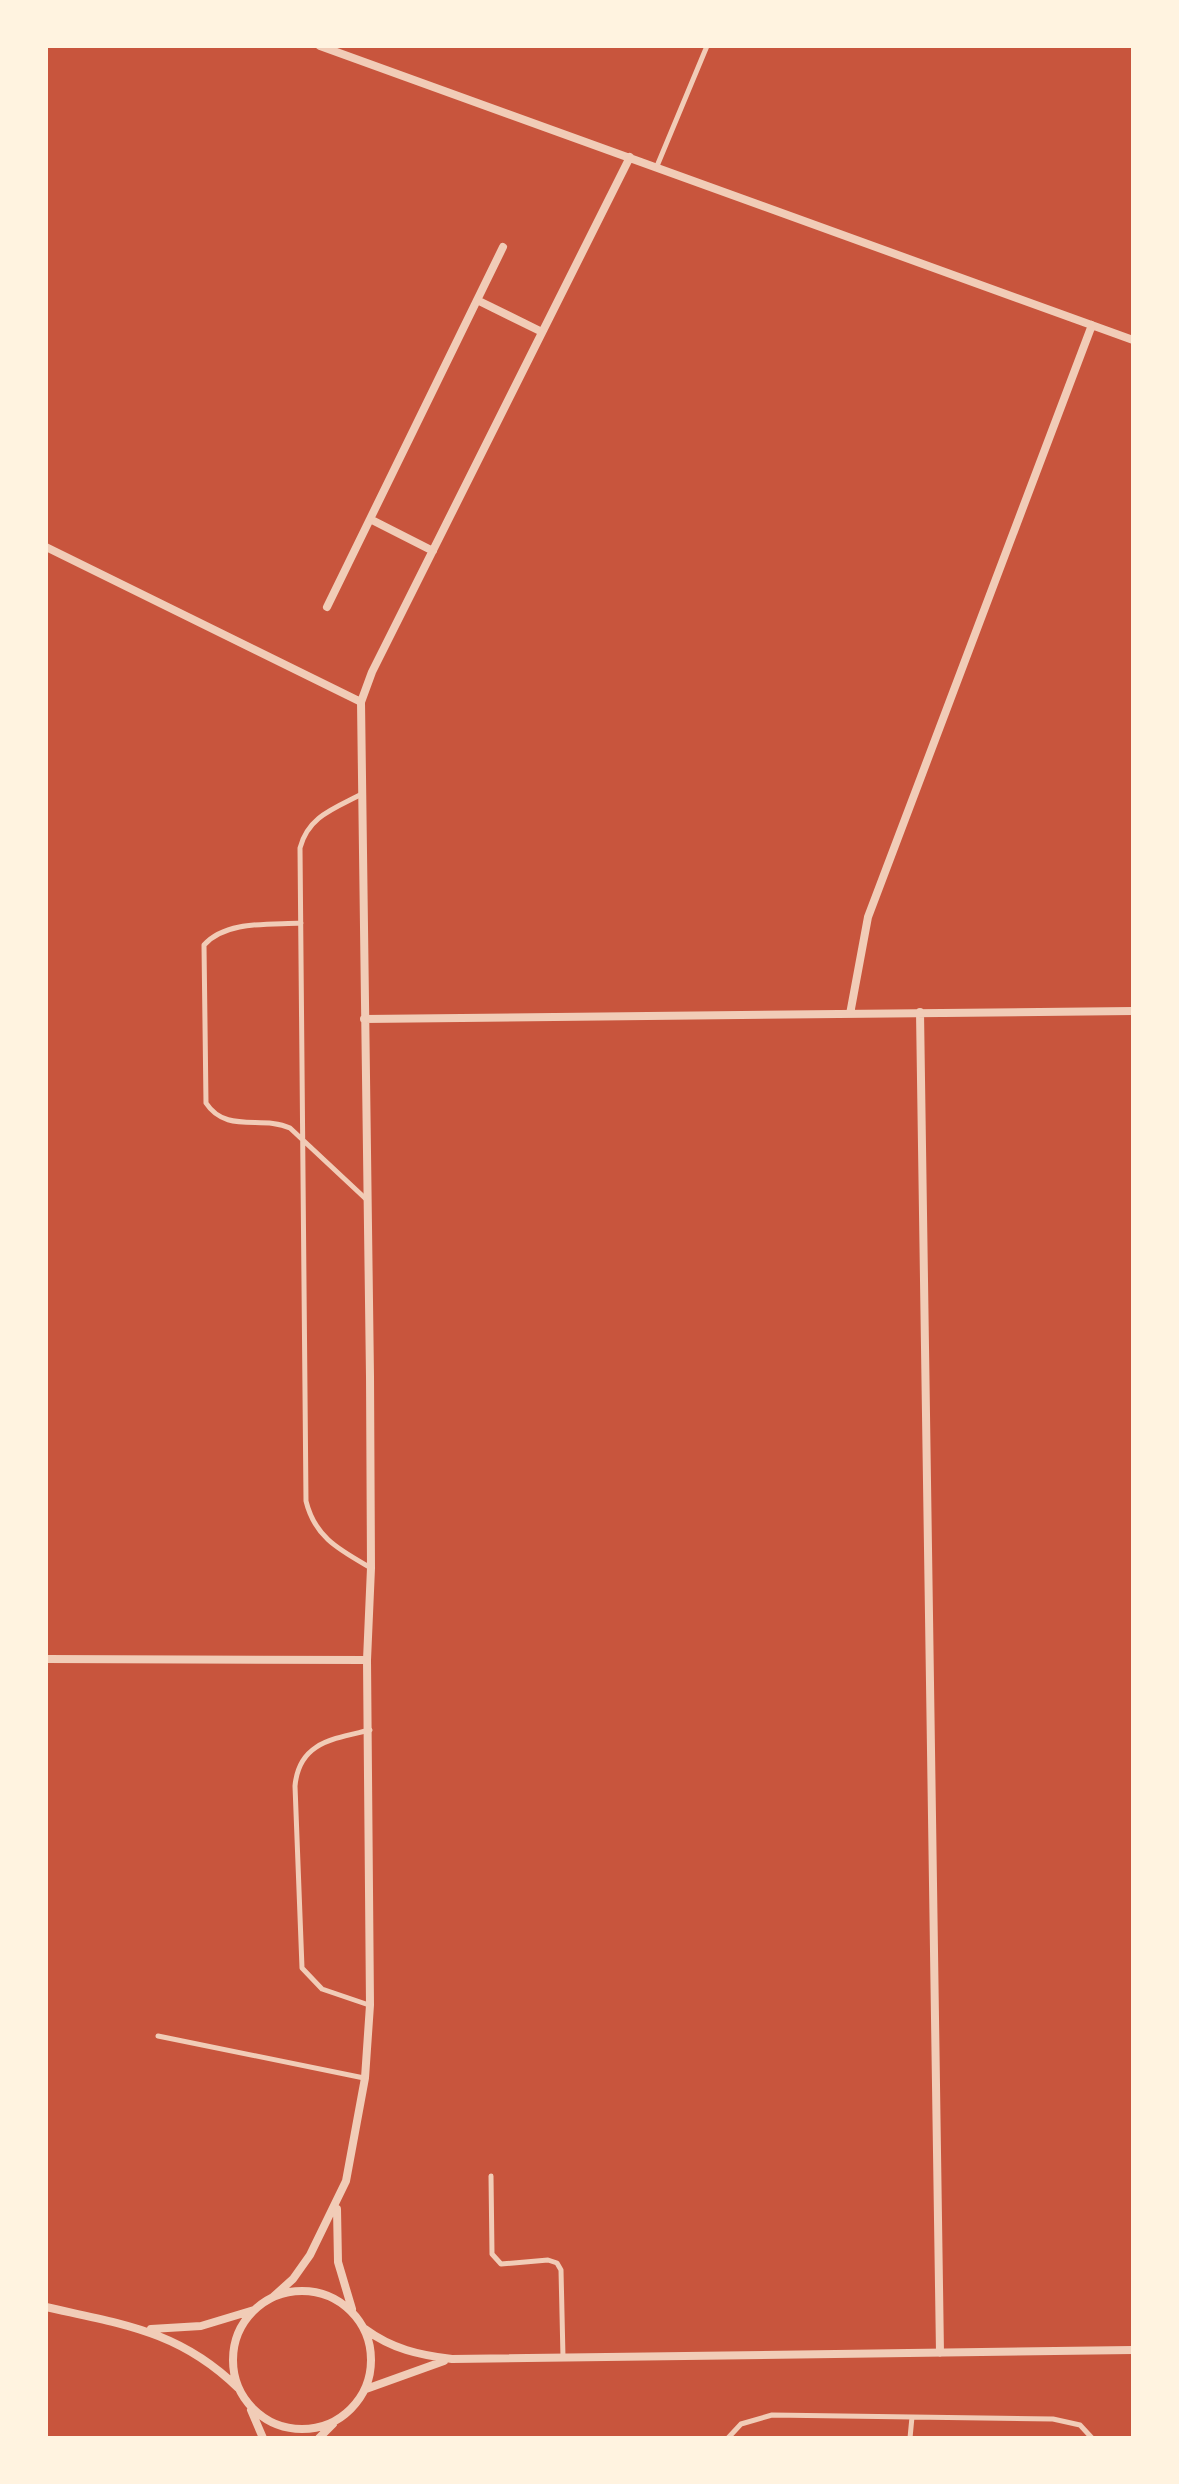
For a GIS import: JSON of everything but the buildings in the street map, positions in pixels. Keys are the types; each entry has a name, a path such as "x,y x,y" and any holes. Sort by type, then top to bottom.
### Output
{"street":[{"path":"320,46 1133,340"},
{"path":"145,2328 201,2326 255,2309 273,2297 293,2279 337,2204 353,2151 365,2078 370,2005 367,1660 371,1568 361,702 630,157"},
{"path":"327,607 503,247"},
{"path":"477,300 542,332"},
{"path":"850,1014 861,947 873,903 1092,325"},
{"path":"370,519 433,551"},
{"path":"46,547 361,702"},
{"path":"364,1019 1133,1011"},
{"path":"920,1012 940,2353"},
{"path":"46,1659 367,1660"},
{"path":"319,2438 358,2403 366,2389 371,2369 371,2349 365,2329 344,2291 338,2262 337,2204"},
{"path":"273,2297 307,2290 340,2301 354,2313"},
{"path":"46,2307 145,2328 196,2352 239,2389"},
{"path":"255,2309 242,2326 234,2346 233,2368 239,2389 263,2438"},
{"path":"365,2329 395,2347 452,2359 1133,2350"},
{"path":"366,2389 452,2359"},
{"path":"249,2406 267,2421 289,2429 312,2430 334,2423"}],"lane":[{"path":"657,166 707,46"},
{"path":"360,795 317,818 303,837 300,848 306,1501 319,1532 331,1545 371,1568"},
{"path":"301,923 220,932 210,939 202,952 206,1103 211,1110 231,1122 282,1124 304,1138 367,1200"},
{"path":"370,1730 317,1745 300,1762 295,1786 302,1968 322,1989 370,2005"},
{"path":"158,2036 365,2078"},
{"path":"491,2176 492,2254 496,2260 501,2264 548,2260 557,2263 561,2270 563,2358"},
{"path":"728,2438 741,2424 756,2417 1067,2420 1080,2425 1092,2438"},
{"path":"910,2438 912,2417"}]}
